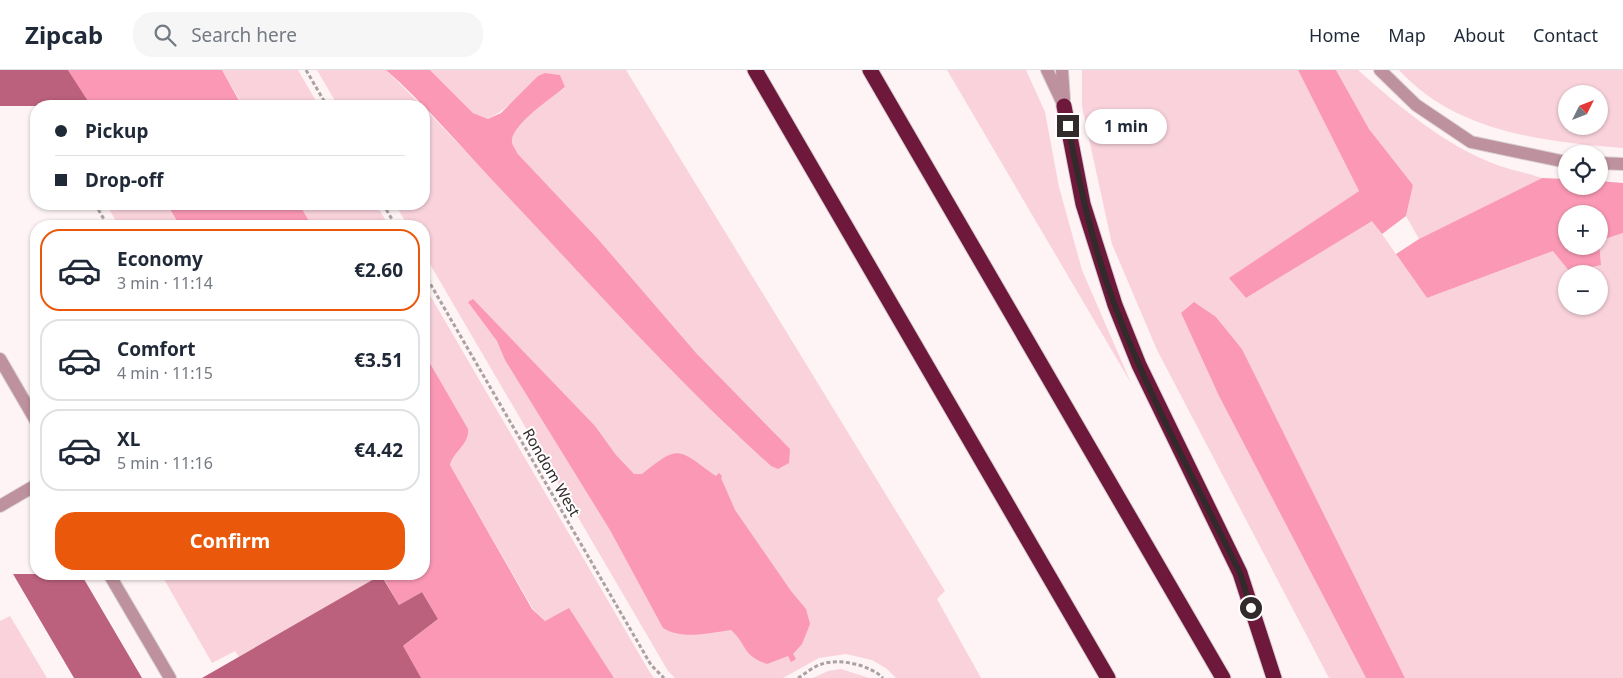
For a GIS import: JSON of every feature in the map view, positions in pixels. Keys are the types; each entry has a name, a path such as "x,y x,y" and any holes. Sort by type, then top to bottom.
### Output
{"highway":[{"path":"754,70 1108,678"},
{"path":"870,70 1223,678"},
{"path":"1064,106 1083,204 1114,305 1139,365 1240,573 1274,678"}],"street":[{"path":"1047,70 1064,106"},
{"path":"1062,70 1064,106"},
{"path":"1380,70 1416,104 1471,142 1558,160"},
{"path":"1608,164 1623,164"},
{"path":"0,359 30,411"},
{"path":"0,506 30,488"},
{"path":"113,580 170,678"}],"path":[{"path":"306,70 324,100"},
{"name":"Rondom West","path":"430,284 651,665 664,678"},
{"path":"798,678 822,664 848,662 879,674 883,678"}],"shaded area":[{"path":"68,70 222,70 239,100 86,100"},
{"path":"222,70 298,70 316,100 240,100"},
{"path":"317,70 386,70 416,100 334,100"},
{"path":"386,70 430,70 473,113 488,119 501,113 538,76 545,73 560,75 565,87 524,120 517,128 512,143 517,153 598,239 697,354 790,449 789,463 778,469 771,466 700,399 430,113 430,100 417,100"},
{"path":"430,70 626,70 945,591 937,599 981,678 896,678 887,669 872,660 846,654 819,658 783,678 675,678 668,671 430,264 430,220 404,220 399,210 430,210 430,114 739,437 697,354 598,239 517,153 512,143 517,128 524,120 565,88 560,75 545,73 510,104 488,119 473,113"},
{"path":"947,70 1026,70 1045,112 1059,187 1082,270 1131,383"},
{"path":"1082,70 1298,70 1359,191 1230,278 1246,298 1372,220 1427,298 1553,251 1558,252 1558,255 1567,255 1601,265 1600,255 1608,255 1608,238 1623,233 1623,678 1405,678 1242,349 1216,317 1181,313 1219,396 1366,678 1329,678 1157,350 1112,244 1082,107"},
{"path":"1298,70 1336,70 1369,129 1413,185 1406,216 1382,234 1372,221 1246,298 1229,278 1359,191"},
{"path":"1336,70 1358,70 1423,124 1478,157 1497,165 1542,178 1419,239 1406,216 1413,185 1369,129"},
{"path":"1399,70 1623,70 1623,148 1532,137 1502,130 1447,108 1421,91"},
{"path":"1542,178 1558,179 1558,195 1608,195 1608,182 1623,183 1623,233 1608,238 1608,205 1558,205 1558,255 1600,255 1601,265 1564,265 1553,251 1427,298 1396,254 1419,239"},
{"path":"110,210 171,210 176,220 115,220"},
{"path":"171,210 303,210 308,220 176,220"},
{"path":"303,210 380,210 385,220 308,220"},
{"path":"430,295 654,678 614,678 569,609 545,621 533,609 450,465 467,439 468,430 430,364"},
{"path":"473,299 595,426 616,455 634,474 642,474 664,457 679,453 686,455 716,476 719,473 722,476 721,478 735,510 791,591 806,609 810,624 802,644 793,654 796,659 791,662 788,656 767,664 759,661 749,653 731,630 687,635 671,632 663,628 610,530 505,360 497,341 468,302"},
{"path":"1194,302 1216,317 1242,349 1405,678 1366,678 1219,396 1181,313"},
{"path":"430,363 468,429 467,439 450,465 532,609 545,621 569,608 614,678 420,678 402,647 438,619 422,592 399,605 384,580 430,580"},
{"path":"164,580 374,580 239,657 235,651 212,663"},
{"path":"10,616 47,678 0,678 0,621"},
{"path":"841,669 869,678 813,678 828,671"}],"building":[{"path":"0,70 68,70 87,100 30,100 30,106 0,106"},
{"path":"13,574 30,574 30,580 85,580 142,678 74,678"},
{"path":"372,580 384,580 399,605 422,592 438,619 403,646 421,678 202,678"}],"route":[{"path":"1068,126 1083,204 1114,305 1139,365 1240,573 1251,608"}]}
